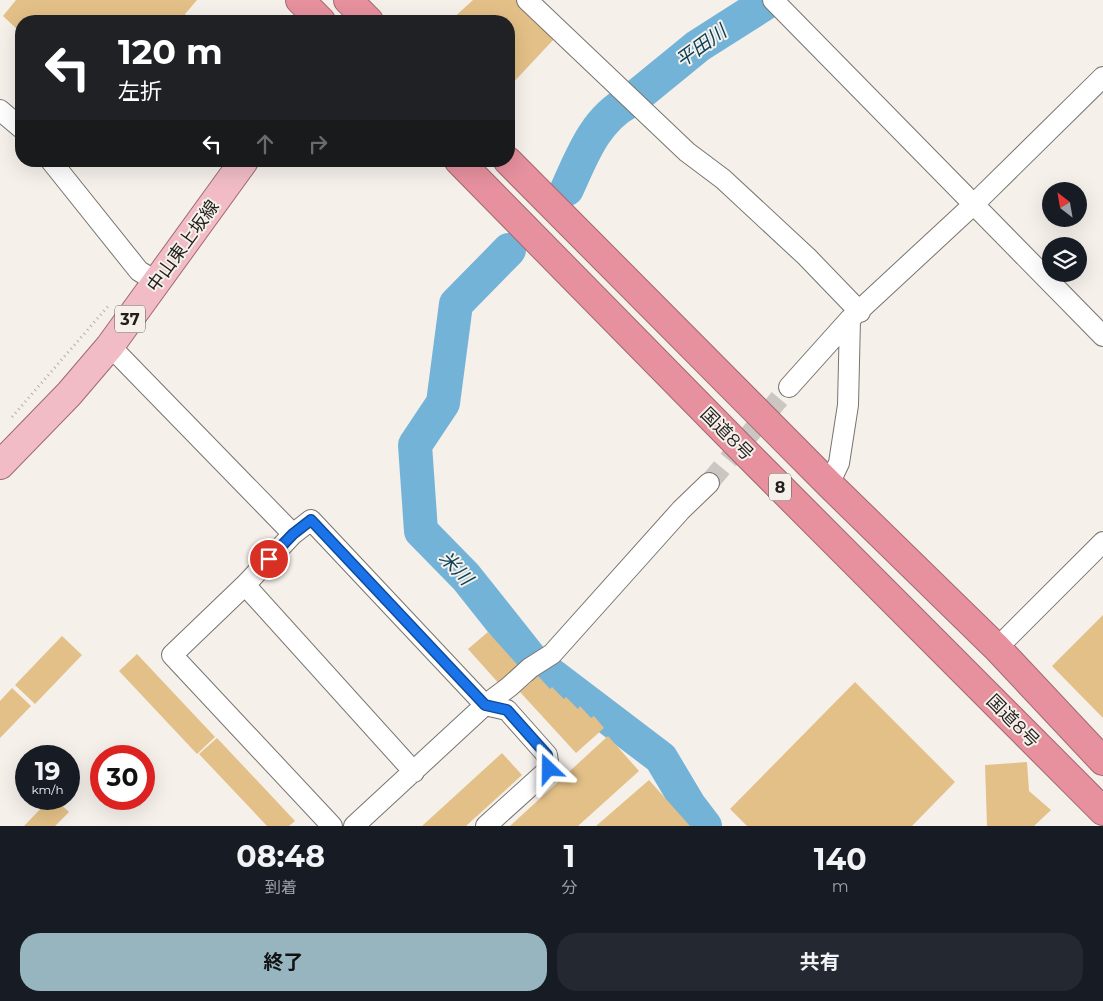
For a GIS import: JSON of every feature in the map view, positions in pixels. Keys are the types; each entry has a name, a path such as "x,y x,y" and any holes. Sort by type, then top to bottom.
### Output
{"highway":[{"path":"300,0 315,15"},
{"name":"国道8号","path":"465,167 1103,811"},
{"name":"8","path":"514,167 829,484 997,648 1103,761"}],"main road":[{"name":"中山東上坂線","path":"0,465 69,394 110,346 240,167"}],"street":[{"path":"528,0 687,152 723,179 800,251 855,316 848,405 839,464 829,484"},
{"path":"773,0 972,205 1103,336"},
{"path":"789,387 855,316 1103,77"},
{"path":"0,110 15,123"},
{"path":"56,167 139,271 157,282"},
{"path":"110,346 293,534"},
{"path":"356,826 485,705 535,665 552,654 681,510 709,483"},
{"path":"332,826 172,655 245,585 293,534 311,520 485,705 507,710 547,755 549,769 486,826"},
{"path":"997,648 1103,542"},
{"path":"245,585 414,772"}],"path":[{"path":"10,420 113,300"}],"building":[{"path":"16,0 197,0 185,14 186,15 15,15 15,27 3,16"},
{"path":"473,0 516,0 555,38 515,81 515,15 457,15"},
{"path":"1103,615 1103,718 1052,666"},
{"path":"488,632 522,670 502,687 468,649"},
{"path":"62,636 82,655 35,704 15,685"},
{"path":"137,654 215,737 197,754 119,671"},
{"path":"538,676 550,689 552,687 564,699 566,697 578,709 580,706 591,718 594,716 604,728 576,753 520,692"},
{"path":"855,682 955,782 912,826 747,826 730,809"},
{"path":"12,688 31,706 0,738 0,701"},
{"path":"608,736 639,771 578,826 510,826"},
{"path":"217,738 295,821 289,826 267,826 199,754"},
{"path":"502,753 522,775 466,826 422,826"},
{"path":"1027,762 1029,791 1051,810 1034,826 987,826 985,765"},
{"path":"649,780 690,826 596,826"},
{"path":"39,810 67,810 69,812 55,826 24,826"}],"waterway":[{"name":"平田川","path":"638,95 698,46 764,4 767,0"},
{"name":"平田川","path":"567,189 584,152 598,129 628,102"},
{"name":"米川","path":"509,250 456,304 443,403 415,445 421,531 466,577 532,660 661,758 689,805 705,826"}],"tunnel":[{"path":"709,483 789,387"}],"route":[{"path":"269,559 293,534 311,520 485,705 507,710 547,755 549,769"}]}
